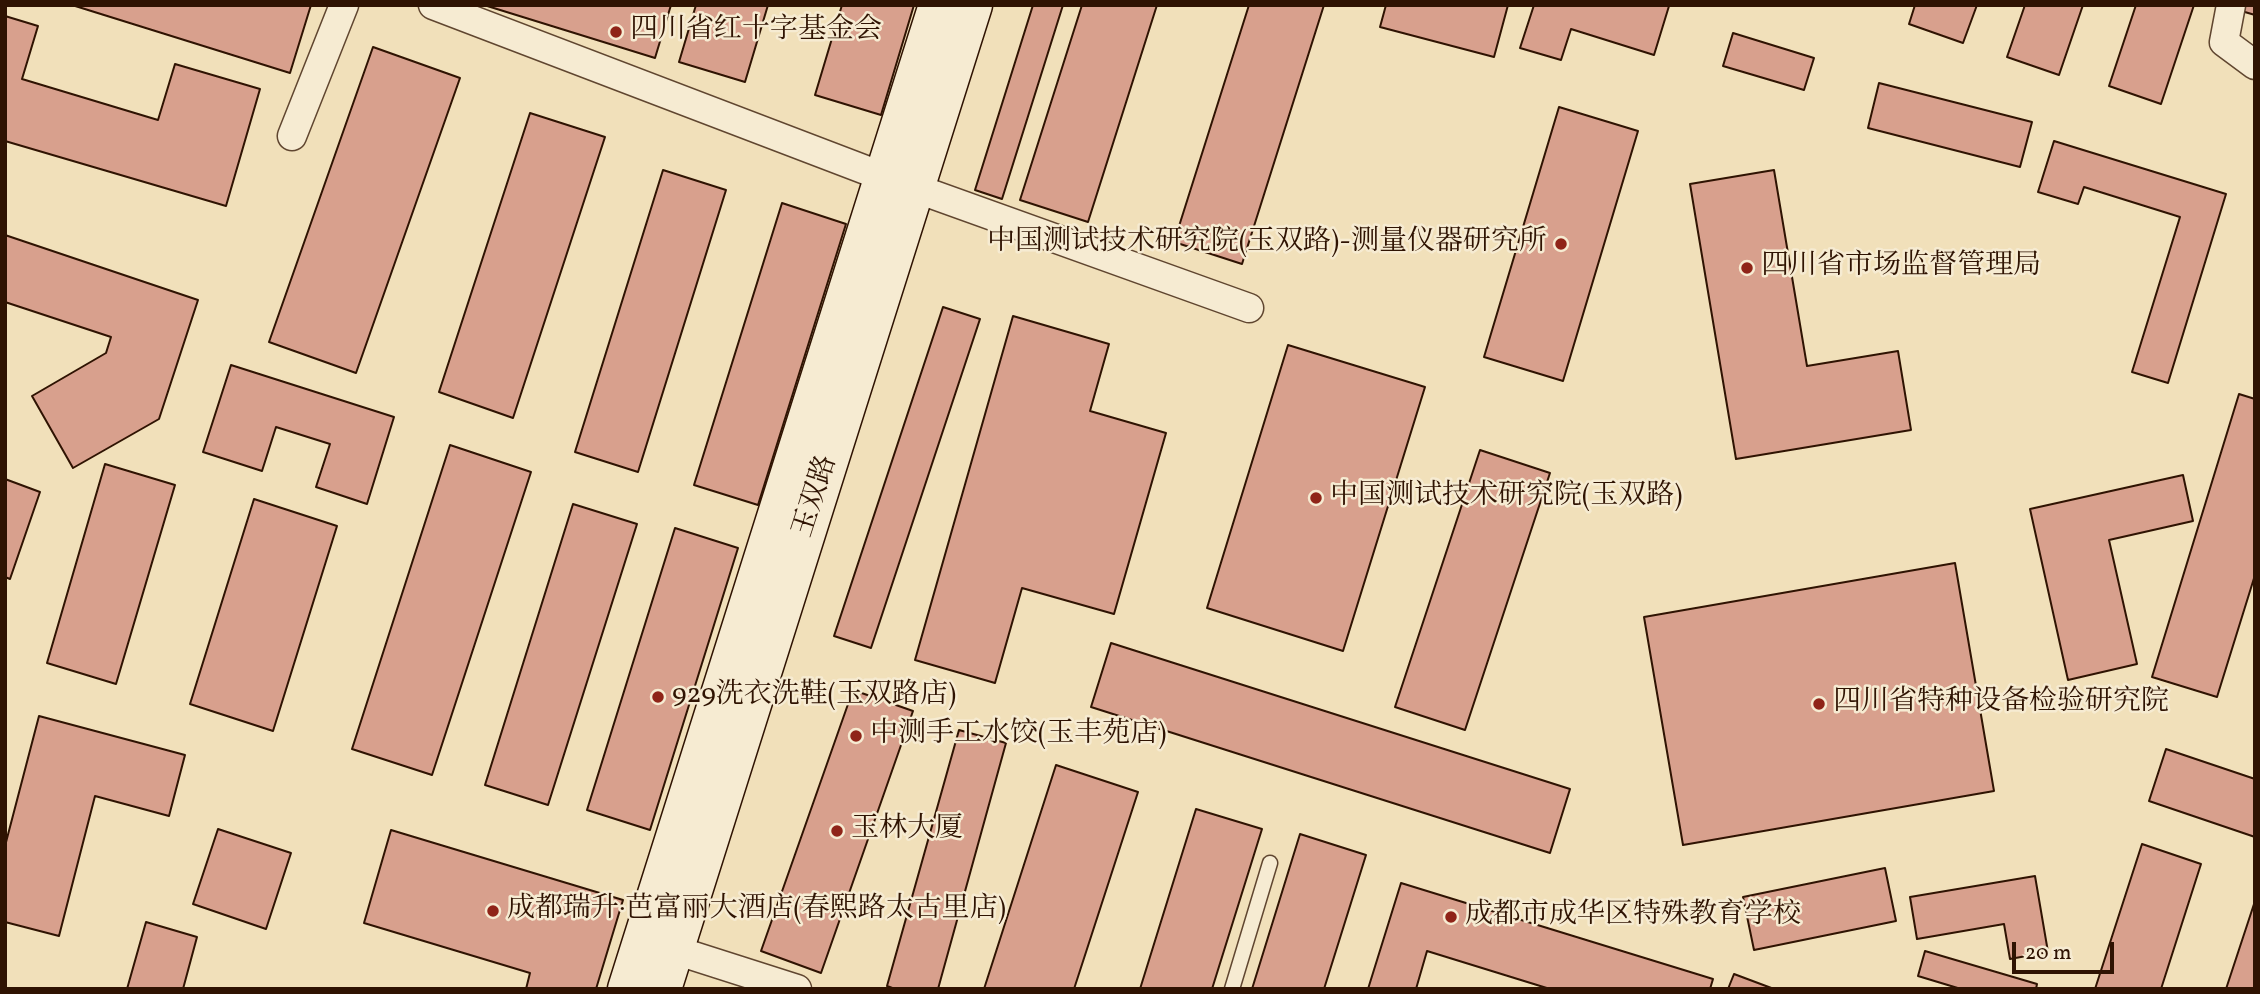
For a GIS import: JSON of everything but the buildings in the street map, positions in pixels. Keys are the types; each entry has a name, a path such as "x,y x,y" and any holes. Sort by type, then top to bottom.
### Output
{"main road":[{"name":"玉双路","path":"900,182 938,5"},
{"name":"玉双路","path":"627,989 657,945 900,182 973,5"},
{"name":"玉双路","path":"657,945 662,989"}],"street":[{"path":"292,136 344,5"},
{"path":"433,5 900,182 1249,308"},
{"path":"2231,5 2224,42 2255,65"},
{"path":"657,945 797,989"}],"lane":[{"path":"1232,989 1270,863"}],"place":[{"name":"四川省红十字基金会","path":"616,32"},
{"name":"中国测试技术研究院(玉双路)-测量仪器研究所","path":"1561,244"},
{"name":"四川省市场监督管理局","path":"1747,268"},
{"name":"中国测试技术研究院(玉双路)","path":"1316,498"},
{"name":"929洗衣洗鞋(玉双路店)","path":"658,697"},
{"name":"四川省特种设备检验研究院","path":"1819,704"},
{"name":"中测手工水饺(玉丰苑店)","path":"856,736"},
{"name":"玉林大厦","path":"837,831"},
{"name":"成都瑞升·芭富丽大酒店(春熙路太古里店)","path":"493,911"},
{"name":"成都市成华区特殊教育学校","path":"1451,917"}]}
